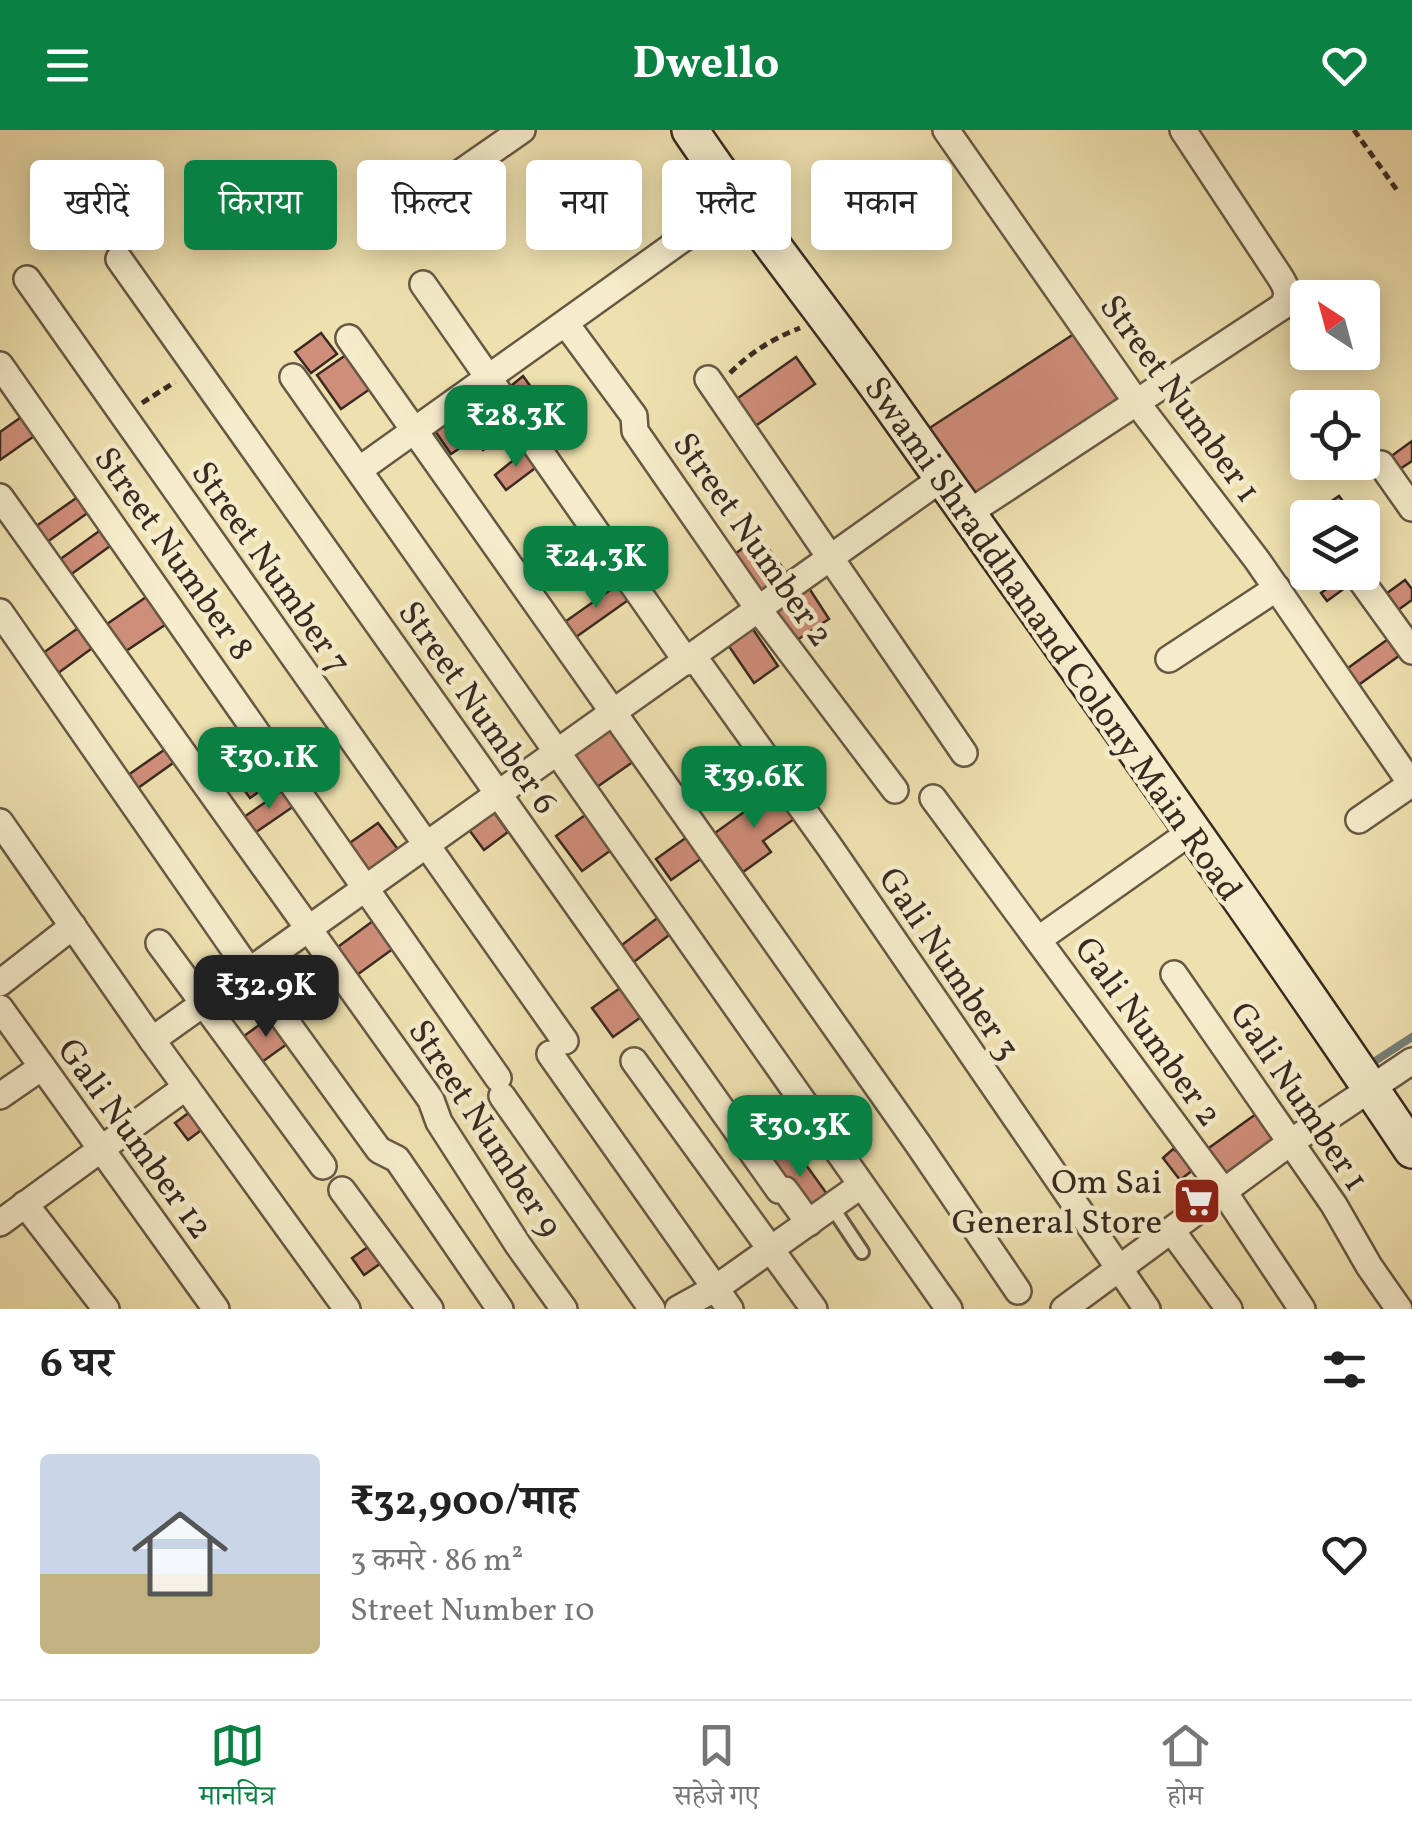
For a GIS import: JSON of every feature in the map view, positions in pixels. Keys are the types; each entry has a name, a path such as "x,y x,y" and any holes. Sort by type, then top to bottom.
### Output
{"street":[{"path":"478,160 522,130"},
{"name":"Swami Shraddhanand Colony Main Road","path":"690,130 710,160"},
{"name":"Street Number 1","path":"946,130 1137,403 1277,588"},
{"path":"967,514 1275,314 1287,298 1287,288 1183,130"},
{"path":"359,470 668,250"},
{"name":"Swami Shraddhanand Colony Main Road","path":"775,250 1192,831 1412,1150"},
{"name":"Street Number 6","path":"119,259 778,1190 786,1190 809,1223"},
{"name":"Street Number 7","path":"27,278 426,846 723,1298"},
{"name":"Gali Number 3","path":"423,284 690,659 829,846 1147,1309"},
{"name":"Street Number 2","path":"566,324 634,416 635,431 759,610 895,790"},
{"path":"349,338 1018,1291"},
{"name":"Street Number 8","path":"0,364 368,889 652,1309"},
{"path":"293,377 949,1309"},
{"path":"712,385 964,753"},
{"path":"1381,464 1412,508"},
{"path":"152,1040 941,479"},
{"name":"Street Number 9","path":"0,497 431,1100 439,1122 564,1309"},
{"path":"1169,660 1277,588 1411,784 1359,820"},
{"path":"1367,590 1412,652"},
{"path":"0,612 250,972 379,1150 398,1159 500,1309"},
{"name":"Gali Number 2","path":"933,798 1224,1192 1302,1309"},
{"path":"0,822 152,1040 348,1309"},
{"path":"1039,939 1192,831"},
{"path":"0,983 74,926"},
{"path":"158,943 324,1166"},
{"name":"Gali Number 1","path":"1174,974 1291,1142 1399,1309"},
{"name":"Gali Number 12","path":"0,1008 216,1309"},
{"path":"634,1061 814,1309"},
{"path":"1064,1309 1291,1142 1412,1061"},
{"path":"0,1096 42,1067"},
{"path":"0,1223 186,1087"},
{"path":"678,1309 723,1298 771,1250 860,1186"},
{"path":"342,1190 430,1309"},
{"path":"26,1204 106,1309"},
{"path":"1172,1231 1228,1309"}],"lane":[{"path":"832,1207 862,1252"}],"path":[{"path":"1354,130 1398,193"},
{"path":"712,385 764,344 826,318"},
{"path":"122,414 150,400 196,366"}],"building":[{"path":"1077,332 1123,401 974,496 928,429"},
{"path":"321,333 337,354 311,373 295,352"},
{"path":"346,355 370,389 341,409 317,375"},
{"path":"796,357 815,384 747,432 728,405"},
{"path":"523,376 541,401 519,418 501,394"},
{"path":"484,390 512,430 483,450 455,410"},
{"path":"27,413 40,432 0,460 0,432"},
{"path":"448,418 466,444 451,454 433,428"},
{"path":"1412,441 1412,461 1394,473 1386,460"},
{"path":"526,450 538,466 506,490 495,475"},
{"path":"82,494 93,509 43,545 32,529"},
{"path":"102,529 113,544 66,578 55,563"},
{"path":"759,536 789,576 761,597 731,557"},
{"path":"1405,580 1412,589 1412,600 1391,615 1379,599"},
{"path":"623,581 634,596 569,642 559,626"},
{"path":"807,585 829,619 791,644 769,610"},
{"path":"1325,590 1342,590 1327,601 1321,593"},
{"path":"152,593 171,621 123,653 104,626"},
{"path":"88,621 102,641 50,679 36,658"},
{"path":"748,622 778,666 754,683 724,639"},
{"path":"1391,637 1403,653 1353,689 1341,673"},
{"path":"610,722 637,759 587,794 560,758"},
{"path":"252,742 278,778 250,798 224,762"},
{"path":"174,743 183,756 131,793 121,780"},
{"path":"289,786 300,802 249,837 238,821"},
{"path":"773,791 794,819 763,841 771,852 743,872 715,833"},
{"path":"489,805 508,832 484,850 464,823"},
{"path":"588,813 614,848 582,871 556,836"},
{"path":"378,823 400,852 366,876 344,847"},
{"path":"687,837 702,858 671,880 656,859"},
{"path":"664,913 677,929 626,968 614,951"},
{"path":"381,915 401,943 350,980 331,952"},
{"path":"623,986 644,1015 613,1037 592,1008"},
{"path":"276,1013 294,1039 255,1067 237,1041"},
{"path":"1263,1109 1284,1138 1220,1184 1199,1155"},
{"path":"191,1111 204,1128 188,1140 175,1123"},
{"path":"791,1144 832,1201 810,1216 769,1159"},
{"path":"1173,1149 1198,1166 1180,1180 1163,1158"},
{"path":"375,1242 387,1259 364,1275 352,1258"}],"waterway":[{"path":"1367,1062 1369,1065 1412,1037"}],"place":[{"name":"Om Sai General Store","path":"1197,1201"}]}
